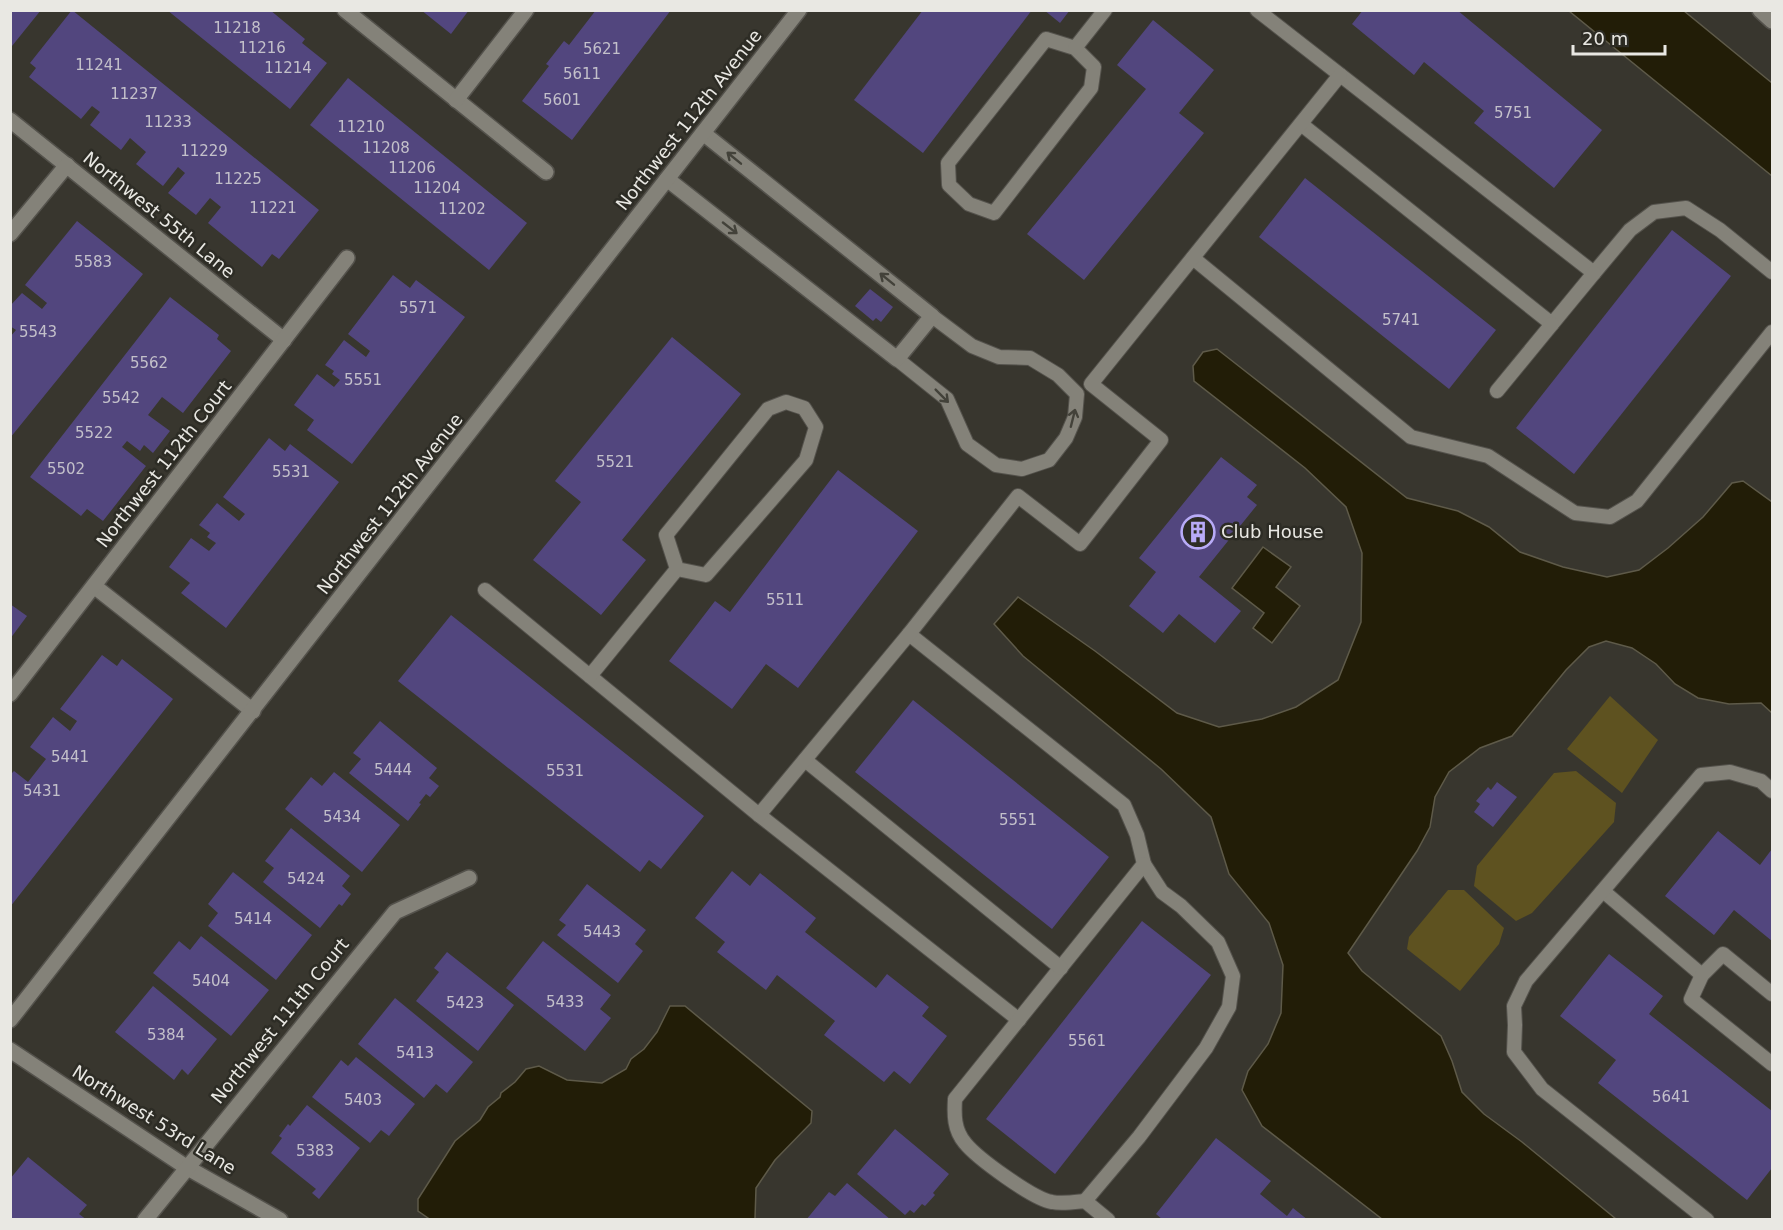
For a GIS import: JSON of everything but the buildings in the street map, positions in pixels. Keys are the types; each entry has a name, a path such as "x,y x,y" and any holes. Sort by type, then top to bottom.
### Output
{"street":[{"path":"345,10 546,172"},
{"path":"456,100 525,10"},
{"name":"Northwest 112th Avenue","path":"10,1020 799,10"},
{"path":"1760,10 1773,21"},
{"name":"Northwest 55th Lane","path":"10,120 284,340"},
{"path":"667,179 897,359 932,316 703,133"},
{"path":"10,234 67,165"},
{"name":"Northwest 112th Court","path":"10,694 347,258"},
{"path":"94,586 253,711"},
{"name":"Northwest 111th Court","path":"146,1220 186,1167 395,912 469,878"},
{"name":"Northwest 53rd Lane","path":"10,1050 186,1167 280,1220"}],"lane":[{"path":"1075,48 1105,10"},
{"path":"1257,10 1594,273"},
{"path":"1046,39 1075,48 1094,66 1091,88 993,213 969,204 950,185 948,163 1046,39"},
{"path":"897,359 947,399 967,444 996,465 1022,469 1048,460 1066,438 1075,417 1077,394 1091,384 1340,75"},
{"path":"1301,124 1552,324"},
{"path":"1497,391 1630,230 1654,212 1686,208 1720,230 1773,272"},
{"path":"1194,258 1411,437 1488,456 1575,513 1610,517 1637,501 1773,332"},
{"path":"932,316 972,346 999,357 1030,358 1058,375 1077,394"},
{"path":"1018,496 1080,544 1161,440 1091,384"},
{"path":"786,402 804,408 816,427 806,460 706,575 676,568 666,535 768,409 786,402"},
{"path":"759,815 909,634 1018,496 1022,469"},
{"path":"590,676 676,568"},
{"path":"485,590 759,815 1018,1020"},
{"path":"909,634 1124,805 1137,835 1144,864 1162,892 1218,942 1233,976 1229,1007 1206,1048 1140,1137 1085,1201"},
{"path":"805,760 1060,968"},
{"path":"1707,1220 1542,1089 1514,1052 1514,1006 1526,981 1701,775 1730,772 1761,781 1773,791"},
{"path":"1108,1220 1085,1201 1052,1202 1021,1187 992,1167 964,1142 954,1120 955,1099 1144,864"},
{"path":"1603,891 1702,975"},
{"path":"1773,994 1723,954 1702,975 1691,999 1773,1064"}],"shaded area":[{"path":"1569,11 1684,11 1772,83 1772,176"},
{"path":"1217,349 1407,498 1458,511 1489,527 1520,552 1563,567 1607,577 1639,570 1703,517 1732,483 1743,481 1772,502 1772,713 1761,703 1729,704 1698,698 1675,684 1656,664 1632,648 1606,641 1589,647 1566,670 1512,736 1480,748 1449,772 1435,797 1430,827 1417,851 1348,953 1362,971 1441,1036 1462,1092 1484,1114 1616,1219 1382,1219 1262,1126 1242,1090 1248,1071 1268,1044 1281,1013 1283,965 1269,923 1229,874 1211,817 1161,769 1023,656 994,624 1018,597 1177,713 1219,727 1262,719 1296,707 1338,680 1361,622 1362,553 1346,507 1305,468 1194,381 1193,366 1203,352"},
{"path":"1263,547 1291,567 1276,587 1300,606 1272,643 1253,628 1264,613 1232,588"},
{"path":"1610,696 1658,740 1622,793 1567,749"},
{"path":"1576,771 1616,803 1614,822 1532,913 1516,921 1474,886 1477,866 1554,773"},
{"path":"1448,890 1464,890 1504,928 1499,944 1460,991 1407,949 1409,937"},
{"path":"670,1006 685,1006 812,1111 811,1123 775,1160 756,1188 755,1219 431,1220 418,1211 418,1199 455,1141 480,1120 488,1107 526,1069 539,1066 567,1080 602,1083 626,1069 631,1059 644,1049 657,1032"}],"place":[{"name":"Club House","path":"1198,532"}]}
